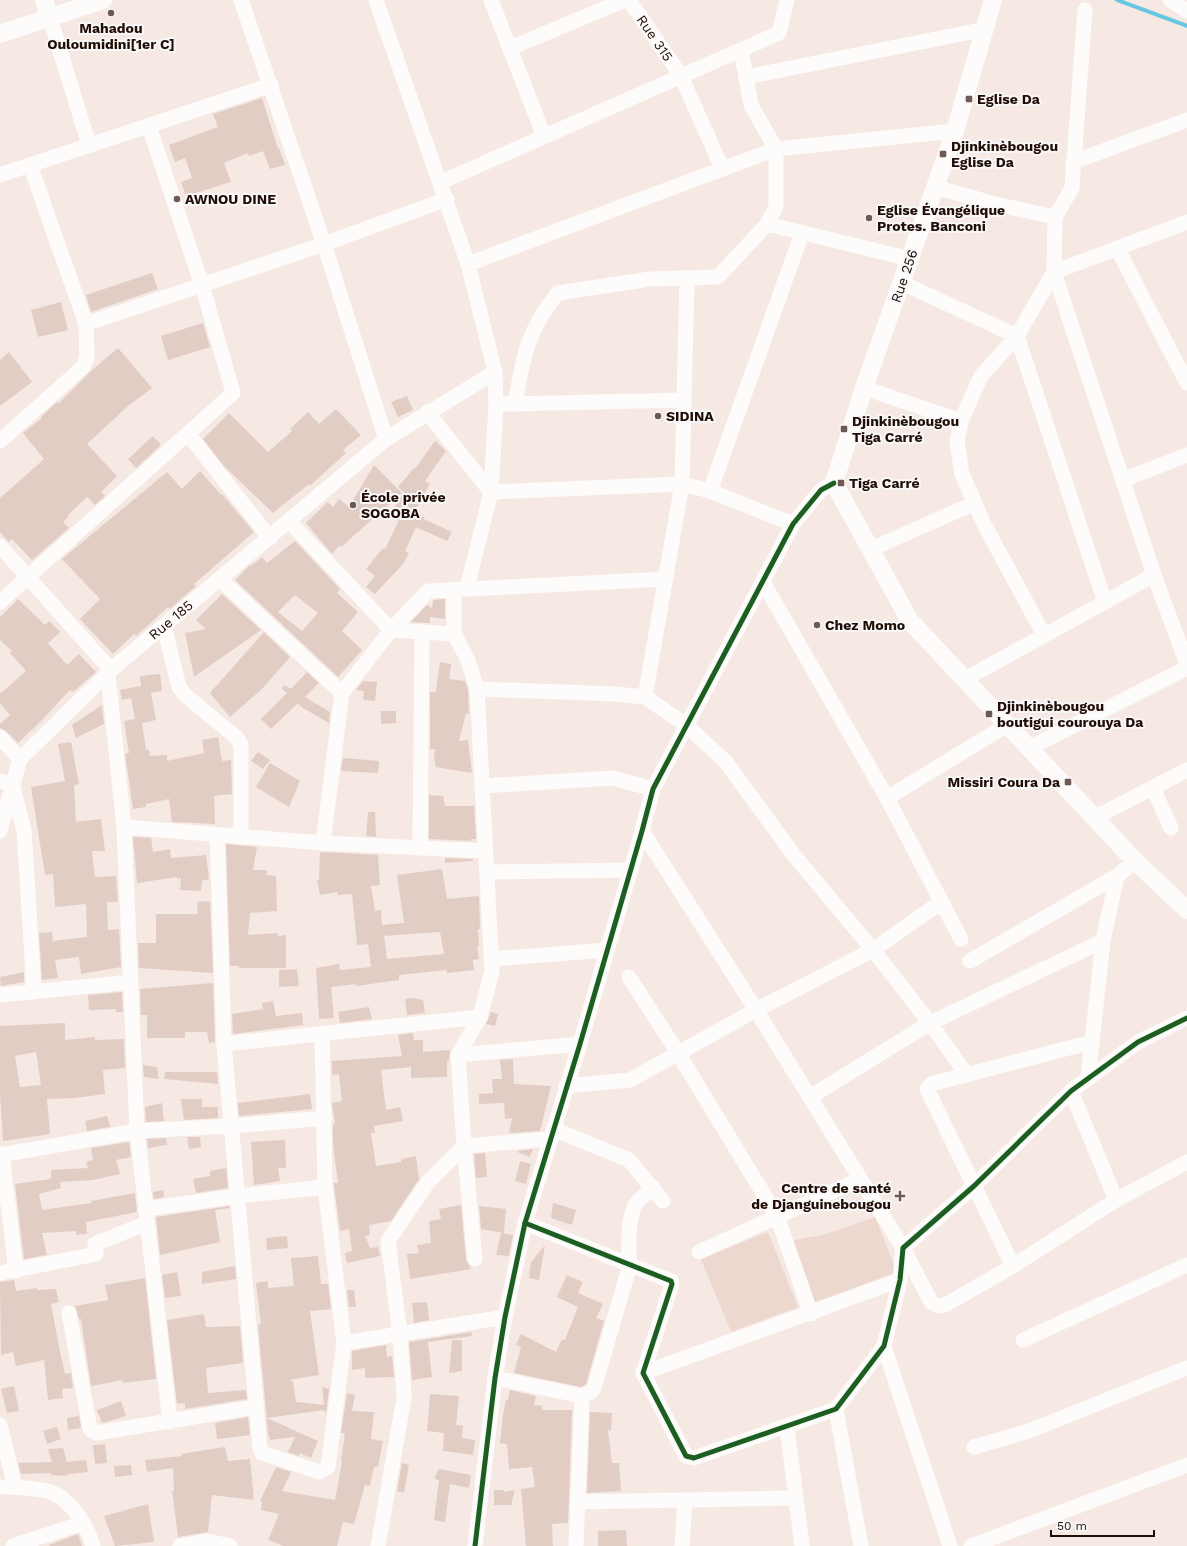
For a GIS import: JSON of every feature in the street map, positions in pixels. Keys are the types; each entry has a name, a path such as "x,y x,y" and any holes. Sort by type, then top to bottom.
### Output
{"street":[{"path":"44,0 90,145"},
{"path":"0,34 103,0"},
{"path":"241,0 324,244 386,439"},
{"path":"376,0 447,199 468,264 495,372 496,404 491,492 461,589 454,634 467,658 477,689 492,960 491,977 480,1017 458,1055 464,1146 476,1259"},
{"path":"492,0 544,136"},
{"path":"510,48 625,0"},
{"name":"Rue 315","path":"629,0 681,76 722,168"},
{"path":"441,182 779,33 787,0"},
{"name":"Rue 256","path":"834,483 864,388 955,132 994,0"},
{"path":"1170,0 1187,11"},
{"path":"1085,10 1072,188 1055,217 1054,272 1154,575 1187,664"},
{"path":"746,77 986,29"},
{"path":"515,404 524,350 542,311 558,294 650,279 718,277 767,224 776,208 776,149 752,105 741,50"},
{"path":"0,175 271,85"},
{"path":"1074,162 1187,120"},
{"path":"0,602 231,396 233,390 202,285 149,126"},
{"path":"468,264 776,149 955,132"},
{"path":"0,441 83,367 87,358 86,324 30,165"},
{"path":"935,187 995,204 1055,217"},
{"path":"86,324 324,244 447,199"},
{"path":"1044,635 984,524 962,474 957,442 961,421 981,376 1017,336 1054,272 1187,222"},
{"path":"767,224 910,259"},
{"path":"710,490 802,233"},
{"path":"1116,248 1187,383"},
{"path":"645,697 682,484 687,278"},
{"path":"902,283 1017,336 1105,602"},
{"name":"Rue 185","path":"0,832 6,783 20,759 110,672 386,439 427,412 495,372"},
{"path":"864,388 961,421"},
{"path":"496,404 684,400"},
{"path":"427,412 491,492"},
{"path":"188,434 270,538"},
{"path":"1123,480 1187,455"},
{"path":"474,1546 495,1378 505,1317 525,1223 580,1044 653,789 793,524 821,490 834,483 910,621 1135,861 1187,910"},
{"path":"491,492 682,484 710,490 793,524"},
{"path":"871,549 975,503"},
{"path":"289,521 391,630 454,634"},
{"path":"0,546 110,672 124,827 137,1131 170,1422"},
{"path":"965,679 1154,575"},
{"path":"323,843 342,693 391,630 428,591 666,579"},
{"path":"220,580 342,693"},
{"path":"762,582 887,798 961,939"},
{"path":"164,626 180,687 185,695 237,738 241,745 241,837"},
{"path":"420,848 422,632"},
{"path":"1029,748 1187,668"},
{"path":"477,689 616,694 645,697 686,725 726,762 793,854 873,950 930,1023 967,1075"},
{"path":"887,798 1008,725"},
{"path":"0,737 20,759"},
{"path":"1094,818 1187,770"},
{"path":"482,786 613,778 653,789"},
{"path":"6,783 24,830 34,992"},
{"path":"1153,788 1171,828"},
{"path":"124,827 323,843 486,851"},
{"path":"642,831 756,1010 903,1248 931,1302 938,1306 945,1305 1013,1266 1116,1200 1187,1162"},
{"path":"217,835 224,1044 260,1452 319,1472 328,1467 344,1343 325,1187 325,1118 322,1034"},
{"path":"970,962 1117,876 1135,861"},
{"path":"487,872 631,870"},
{"path":"1088,1078 1103,940 1117,876"},
{"path":"566,1086 630,1080 756,1010 873,950 941,902"},
{"path":"810,1097 930,1023 1103,940"},
{"path":"492,960 606,950"},
{"path":"629,977 678,1053 777,1216 810,1314"},
{"path":"0,995 131,982"},
{"path":"224,1044 480,1017"},
{"path":"525,1223 630,1265 668,1278 672,1284 643,1373 686,1456 689,1458 694,1458 836,1409 884,1346 900,1280 903,1248 974,1186 1071,1091 1138,1042 1185,1023"},
{"path":"1013,1266 927,1089 931,1084 1092,1042"},
{"path":"458,1055 580,1044"},
{"path":"1071,1091 1116,1200"},
{"path":"16,1271 1,1154 137,1131 232,1126 325,1118"},
{"path":"378,1546 404,1398 400,1334 388,1241 428,1182 464,1146 552,1134 629,1160 653,1187 663,1201"},
{"path":"698,1252 860,1178"},
{"path":"0,1273 96,1254 95,1244 146,1216 238,1196 325,1187"},
{"path":"495,1378 582,1396 591,1392 594,1388 630,1265 628,1247 630,1226 636,1204 653,1187"},
{"path":"1023,1340 1187,1265"},
{"path":"643,1373 810,1314 900,1280"},
{"path":"69,1313 90,1429 93,1432 96,1433 170,1422 256,1407"},
{"path":"344,1343 505,1317"},
{"path":"884,1346 950,1546"},
{"path":"974,1448 1029,1431 1187,1368"},
{"path":"576,1546 582,1396"},
{"path":"836,1409 861,1546"},
{"path":"0,1425 7,1487 54,1493 71,1507 83,1523 93,1546"},
{"path":"787,1427 802,1546"},
{"path":"971,1546 1187,1465"},
{"path":"578,1502 795,1498"},
{"path":"682,1546 685,1500"},
{"path":"13,1546 83,1523"},
{"path":"180,1546 208,1541 230,1546"}],"shaded area":[{"path":"875,1217 897,1272 815,1302 793,1240 823,1235"},
{"path":"768,1232 798,1307 731,1332 701,1259"}],"building":[{"path":"262,98 278,149 279,148 285,165 270,169 263,151 249,156 248,153 224,163 231,182 186,196 181,182 192,178 185,158 175,162 169,145 218,127 213,114"},
{"path":"152,273 158,289 91,312 86,295"},
{"path":"61,302 68,330 38,337 31,310"},
{"path":"203,323 210,347 168,360 161,336"},
{"path":"118,348 152,388 128,406 87,444 117,476 101,492 105,496 95,505 87,497 68,515 69,516 63,522 69,528 32,560 12,539 9,542 0,532 0,498 44,459 23,433 42,418 41,417 57,402 58,404 92,370"},
{"path":"9,352 32,382 0,406 0,360"},
{"path":"407,396 413,410 398,417 391,402"},
{"path":"336,409 361,435 343,450 346,453 310,486 309,484 273,513 224,466 203,439 229,413 268,452 292,431 290,429 308,412 319,424"},
{"path":"153,436 161,445 136,468 128,459"},
{"path":"435,441 446,451 425,481 430,484 413,514 424,517 424,519 452,532 447,541 416,527 405,551 409,553 403,564 375,594 366,587 375,576 366,569 383,548 385,549 399,520 389,516 404,492 398,487 414,468 415,469"},
{"path":"374,465 402,493 341,547 340,545 332,554 306,523 328,502 333,507 339,499 349,507"},
{"path":"200,471 221,495 222,494 254,532 194,584 196,586 170,609 168,607 136,636 134,634 113,654 80,619 100,599 62,559 167,472 182,489"},
{"path":"295,541 340,589 337,593 358,612 342,631 362,650 338,677 235,580 250,565 251,566 262,557 267,563","holes":["295,595 318,613 302,631 278,612"]},
{"path":"222,594 261,630 194,677 185,633 206,629 196,620"},
{"path":"18,599 45,625 49,621 60,632 48,643 67,665 79,654 96,672 73,692 70,690 18,743 6,731 0,728 0,724 10,715 0,703 0,694 26,671 10,653 12,651 0,640 0,617"},
{"path":"445,599 445,619 430,617 430,623 411,622 427,605 432,608 433,600"},
{"path":"264,632 290,657 263,688 230,717 210,693"},
{"path":"440,662 451,664 449,679 465,681 468,690 469,714 466,713 459,741 468,740 472,773 436,767 434,757 435,749 430,749 430,692 436,692"},
{"path":"307,672 319,683 305,697 330,712 329,723 303,708 298,703 271,729 261,719 287,693 282,689 284,685 291,689"},
{"path":"160,674 162,691 151,693 156,720 142,723 146,750 149,750 150,756 167,755 167,761 204,753 202,740 218,737 222,761 231,760 232,794 214,796 215,824 172,822 169,799 146,804 146,807 133,809 125,754 129,753 124,721 135,719 131,698 122,700 120,690 141,686 140,676"},
{"path":"363,681 377,682 375,701 363,700 364,691 356,690"},
{"path":"102,705 104,724 76,738 72,725"},
{"path":"381,711 396,711 396,723 381,724"},
{"path":"71,742 79,784 74,785 76,822 101,819 105,851 92,851 95,877 116,876 118,902 107,902 108,930 119,929 121,967 81,974 79,957 55,960 58,978 42,980 39,933 52,932 53,941 87,937 86,904 55,907 53,874 45,875 31,787 65,781 58,744"},
{"path":"258,752 270,760 263,769 251,761"},
{"path":"343,758 379,761 378,773 341,771"},
{"path":"270,763 300,781 289,807 256,787"},
{"path":"429,795 443,796 445,806 474,806 476,839 471,839 471,841 429,839"},
{"path":"368,812 375,812 376,837 366,836"},
{"path":"133,837 151,838 153,852 170,849 171,858 206,855 209,879 202,881 201,891 180,890 181,878 177,879 177,877 137,883"},
{"path":"226,844 257,847 253,870 267,870 267,875 276,876 277,911 250,913 248,935 278,933 278,936 286,935 286,968 239,968 239,966 230,966"},
{"path":"320,852 378,855 380,885 371,886 375,911 381,910 382,925 404,923 397,875 442,869 447,899 479,896 480,929 478,929 479,946 477,946 479,959 473,960 474,970 447,973 446,970 399,975 399,980 356,986 355,984 331,987 334,1018 319,1019 316,968 339,964 340,970 371,967 368,944 357,945 352,894 338,895 337,892 320,895 317,880 319,880","holes":["440,932 444,954 387,959 384,936"]},
{"path":"445,858 473,859 473,861 445,863"},
{"path":"210,901 213,973 139,968 138,943 156,943 156,914 198,914 197,902"},
{"path":"297,969 299,986 279,987 279,970"},
{"path":"24,972 24,982 1,986 0,977"},
{"path":"213,983 215,1042 209,1043 207,1032 185,1032 185,1038 147,1038 147,1015 141,1015 140,989"},
{"path":"122,992 123,1012 116,1012 116,1009 89,1010 88,995"},
{"path":"414,998 423,1000 425,1013 407,1015 405,999"},
{"path":"273,1001 276,1016 302,1013 303,1025 233,1034 232,1014 263,1009 262,1003"},
{"path":"369,1007 372,1019 340,1023 338,1012"},
{"path":"491,1012 498,1014 495,1026 486,1024"},
{"path":"65,1023 65,1040 95,1037 95,1040 124,1039 125,1068 103,1070 105,1094 75,1098 47,1099 50,1134 3,1141 0,1094 0,1026","holes":["36,1052 41,1085 20,1087 15,1056"]},
{"path":"413,1033 414,1040 423,1040 423,1052 450,1050 449,1061 447,1061 447,1077 411,1078 411,1067 381,1070 386,1110 400,1107 403,1121 374,1126 375,1133 371,1133 376,1166 401,1162 401,1159 416,1156 419,1179 391,1221 369,1225 370,1235 365,1236 370,1248 378,1247 380,1256 347,1263 345,1253 352,1251 349,1229 340,1231 334,1186 334,1183 338,1183 333,1144 333,1125 335,1124 332,1103 342,1101 339,1074 332,1075 332,1061 402,1056 398,1035"},
{"path":"513,1059 514,1084 551,1086 540,1131 509,1133 512,1118 505,1119 504,1103 479,1104 479,1094 493,1093 492,1079 502,1079 500,1060"},
{"path":"143,1065 157,1067 159,1079 144,1077"},
{"path":"165,1072 217,1072 218,1084 164,1079"},
{"path":"310,1094 312,1109 239,1116 238,1103"},
{"path":"181,1099 202,1099 202,1107 218,1107 218,1118 184,1120"},
{"path":"162,1103 164,1121 146,1122 145,1107"},
{"path":"107,1116 110,1127 87,1131 85,1121"},
{"path":"187,1137 200,1137 201,1147 189,1149"},
{"path":"166,1138 167,1145 148,1148 147,1139"},
{"path":"285,1140 286,1168 278,1168 280,1181 254,1185 251,1142"},
{"path":"129,1142 131,1157 116,1160 120,1174 93,1180 60,1182 61,1188 39,1194 42,1210 91,1203 91,1201 135,1193 137,1212 86,1222 87,1234 76,1235 76,1231 42,1233 47,1255 24,1259 15,1184 51,1179 51,1170 88,1168 86,1162 93,1160 91,1148"},
{"path":"533,1149 530,1157 517,1152 518,1151"},
{"path":"485,1153 487,1177 476,1178 474,1154"},
{"path":"520,1161 531,1164 526,1184 515,1181"},
{"path":"226,1168 228,1188 196,1193 193,1179 210,1176 210,1171"},
{"path":"163,1190 164,1197 154,1199 153,1192"},
{"path":"553,1203 576,1210 572,1225 551,1218"},
{"path":"461,1205 466,1260 471,1269 410,1279 407,1254 419,1253 417,1245 431,1243 429,1221 441,1219 439,1209"},
{"path":"229,1206 230,1208 215,1210 220,1242 160,1255 156,1217"},
{"path":"479,1206 506,1209 504,1233 481,1229"},
{"path":"501,1233 513,1235 509,1256 496,1255"},
{"path":"287,1236 288,1248 267,1250 266,1238"},
{"path":"545,1245 539,1280 529,1278 531,1262"},
{"path":"318,1256 321,1284 328,1284 331,1309 310,1311 319,1375 289,1380 293,1381 296,1402 324,1405 322,1387 329,1389 326,1414 324,1410 267,1418 318,1441 311,1458 300,1453 299,1456 288,1452 295,1437 270,1440 268,1433 258,1325 261,1324 256,1283 268,1281 268,1288 294,1286 291,1258"},
{"path":"235,1266 236,1279 202,1284 202,1272"},
{"path":"177,1272 181,1296 165,1298 162,1275"},
{"path":"567,1275 583,1282 578,1293 603,1304 596,1318 604,1321 586,1384 581,1387 514,1373 521,1347 516,1345 521,1334 556,1352 562,1339 565,1340 578,1307 557,1297"},
{"path":"145,1278 156,1379 123,1383 123,1380 91,1386 81,1319 79,1319 75,1306 108,1300 105,1285"},
{"path":"14,1280 16,1291 37,1288 37,1290 56,1289 59,1302 51,1304 65,1374 71,1373 73,1388 62,1389 63,1398 48,1400 44,1360 16,1366 13,1352 1,1355 0,1282"},
{"path":"347,1290 354,1290 356,1307 349,1307"},
{"path":"427,1302 429,1320 414,1323 412,1303"},
{"path":"204,1314 206,1327 240,1326 243,1363 206,1368 208,1393 246,1390 247,1399 185,1409 185,1403 177,1404 167,1320"},
{"path":"471,1332 472,1336 428,1342 432,1377 412,1380 409,1342"},
{"path":"452,1340 462,1340 462,1371 449,1373"},
{"path":"386,1345 387,1357 392,1356 394,1377 365,1378 365,1368 352,1370 352,1351"},
{"path":"14,1386 19,1411 7,1413 1,1389"},
{"path":"510,1390 536,1396 534,1405 543,1406 542,1410 572,1410 568,1523 552,1524 553,1546 526,1546 521,1489 535,1487 532,1467 509,1469 507,1444 500,1443 503,1415"},
{"path":"347,1393 355,1395 352,1411 374,1412 371,1439 383,1441 378,1467 374,1467 370,1486 365,1485 354,1524 343,1522 337,1546 284,1546 268,1540 279,1514 261,1510 262,1501 260,1501 276,1467 291,1472 282,1491 335,1500 342,1462 345,1433 341,1433"},
{"path":"430,1394 459,1396 456,1425 463,1426 462,1438 475,1440 473,1455 443,1451 444,1433 427,1431"},
{"path":"121,1401 126,1416 102,1423 97,1410"},
{"path":"590,1412 612,1413 611,1430 608,1430 612,1463 619,1463 621,1491 587,1493"},
{"path":"79,1416 81,1428 68,1430 67,1418"},
{"path":"248,1417 250,1435 217,1439 215,1423"},
{"path":"57,1427 61,1439 47,1444 43,1431"},
{"path":"105,1444 107,1463 95,1464 93,1445"},
{"path":"225,1447 228,1461 250,1459 254,1500 212,1495 208,1532 178,1537 172,1491 174,1491 173,1468 147,1472 145,1460 182,1456 181,1454"},
{"path":"63,1448 67,1462 86,1460 88,1472 68,1474 67,1476 51,1475 51,1473 21,1474 18,1463 52,1462 48,1449"},
{"path":"402,1463 409,1465 404,1493 397,1491"},
{"path":"131,1465 132,1475 115,1477 114,1466"},
{"path":"439,1469 471,1475 469,1488 450,1484 445,1522 434,1520 439,1480 434,1479"},
{"path":"494,1490 504,1490 504,1492 515,1490 511,1505 494,1505"},
{"path":"148,1504 154,1542 115,1546 104,1516"},
{"path":"626,1530 627,1546 598,1546 598,1531"},
{"path":"78,1534 82,1546 49,1545"}],"waterway":[{"path":"1117,0 1187,26"}],"cycle path":[{"path":"475,1546 495,1378 505,1317 525,1223 580,1044 653,789 793,524 821,490 834,483"},
{"path":"525,1223 671,1281 672,1284 643,1373 686,1456 694,1458 836,1409 884,1346 900,1280 903,1248 974,1186 1071,1091 1138,1042 1187,1018"}],"place":[{"name":"Mahadou Ouloumidini[1er C]","path":"111,13"},
{"name":"Eglise Da","path":"969,99"},
{"name":"Djinkinèbougou Eglise Da","path":"943,154"},
{"name":"AWNOU DINE","path":"177,199"},
{"name":"Eglise Évangélique Protes. Banconi","path":"869,218"},
{"name":"SIDINA","path":"658,416"},
{"name":"Djinkinèbougou Tiga Carré","path":"844,429"},
{"name":"Tiga Carré","path":"841,483"},
{"name":"École privée SOGOBA","path":"353,505"},
{"name":"Chez Momo","path":"817,625"},
{"name":"Djinkinèbougou boutigui courouya Da","path":"989,714"},
{"name":"Missiri Coura Da","path":"1068,782"},
{"name":"Centre de santé de Djanguinebougou","path":"900,1196"}]}
